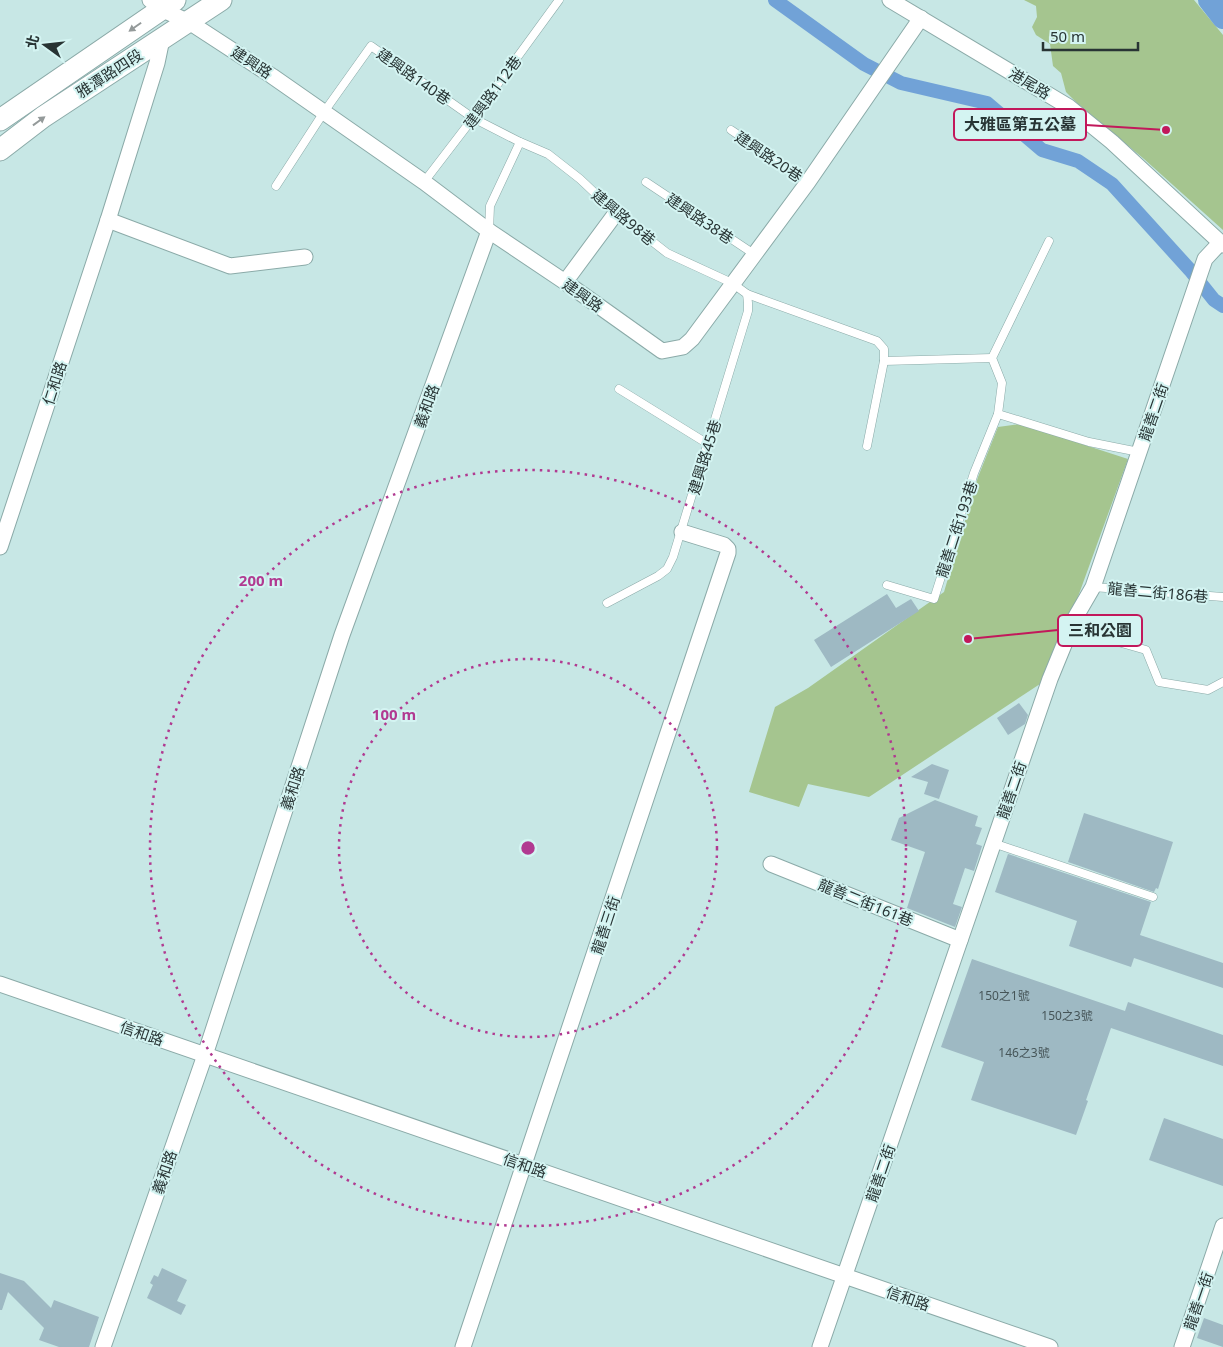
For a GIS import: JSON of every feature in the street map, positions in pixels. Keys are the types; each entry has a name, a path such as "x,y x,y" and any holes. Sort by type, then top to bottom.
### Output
{"street":[{"name":"雅潭路四段","path":"0,150 43,117 221,0"},
{"name":"港尾路","path":"890,0 1069,106 1112,142 1222,244"},
{"name":"雅潭路四段","path":"0,120 162,3"},
{"name":"建興路","path":"162,3 324,112 424,182 489,231 662,351 684,347 692,339 808,182 921,18"},
{"name":"仁和路","path":"0,546 108,220 157,63 162,39"},
{"path":"565,282 616,213"},
{"path":"108,220 230,266 305,257"},
{"name":"義和路","path":"104,1347 205,1055 342,635 489,231"},
{"name":"龍善二街","path":"820,1347 1050,679 1075,618 1093,587 1205,259 1222,244"},
{"name":"龍善三街","path":"463,1347 728,553 728,549 724,545 682,532"},
{"name":"龍善二街161巷","path":"772,864 960,940"},
{"name":"信和路","path":"0,984 1050,1347"},
{"name":"龍善一街","path":"1182,1347 1223,1226"}],"lane":[{"name":"建興路112巷","path":"424,182 559,0"},
{"name":"建興路140巷","path":"324,112 371,46 473,118"},
{"path":"276,186 324,112"},
{"name":"建興路98巷","path":"473,118 548,154 580,179 616,213 667,253 732,283"},
{"name":"建興路20巷","path":"731,130 808,182"},
{"path":"489,231 490,206 520,142"},
{"name":"建興路38巷","path":"646,182 754,254"},
{"path":"884,361 992,358 1050,241"},
{"path":"732,283 747,294 878,340 884,349 884,361 867,446"},
{"name":"建興路45巷","path":"607,603 658,576 667,569 682,532 748,311 747,294"},
{"name":"龍善二街193巷","path":"887,585 934,599 974,474 998,414 1002,383 992,358"},
{"path":"619,390 708,444"},
{"path":"998,414 1089,442 1139,452"},
{"name":"龍善二街186巷","path":"1093,587 1223,597"},
{"path":"1075,618 1118,642 1146,650 1159,682 1208,690 1223,682"},
{"path":"993,843 1153,898"}],"green space":[{"path":"1024,0 1194,0 1223,35 1223,230 1066,92 1061,73 1053,66 1050,44 1036,35 1032,27 1037,17 1036,6"},
{"path":"1020,424 1128,459 1079,594 1040,684 869,797 808,784 799,807 749,792 775,707 808,688 944,592 978,477 998,427"}],"building":[{"path":"887,594 896,608 911,599 919,611 831,667 814,640"},
{"path":"1019,703 1028,715 1025,724 1008,735 997,718"},
{"path":"932,764 949,770 939,799 924,794 928,782 911,777"},
{"path":"935,800 978,816 975,826 982,828 976,844 982,846 974,871 965,868 953,904 962,907 955,927 907,908 925,852 891,840 899,818"},
{"path":"1084,813 1173,842 1158,889 1156,888 1154,892 1068,862"},
{"path":"1008,854 1151,902 1140,935 1223,963 1223,988 1134,958 1131,967 1069,946 1077,921 995,892"},
{"path":"972,959 1125,1011 1128,1002 1223,1035 1223,1066 1111,1028 1076,1135 971,1100 984,1062 941,1047"},
{"path":"1164,1118 1223,1139 1223,1186 1149,1160"},
{"path":"162,1268 187,1280 177,1301 186,1305 181,1315 147,1298 153,1285 150,1283 154,1275 158,1277"},
{"path":"0,1273 24,1281 51,1308 54,1300 99,1317 89,1347 59,1347 39,1340 44,1328 8,1292 2,1310 0,1310"},
{"path":"1204,1318 1223,1325 1223,1347 1197,1338"}],"waterway":[{"path":"775,0 864,64 901,83 987,103 1042,150 1078,161 1112,184 1190,270 1214,300 1223,306"},
{"path":"1209,0 1223,18"}],"place":[{"name":"大雅區第五公墓","path":"1166,130"},
{"name":"三和公園","path":"968,639"}]}
